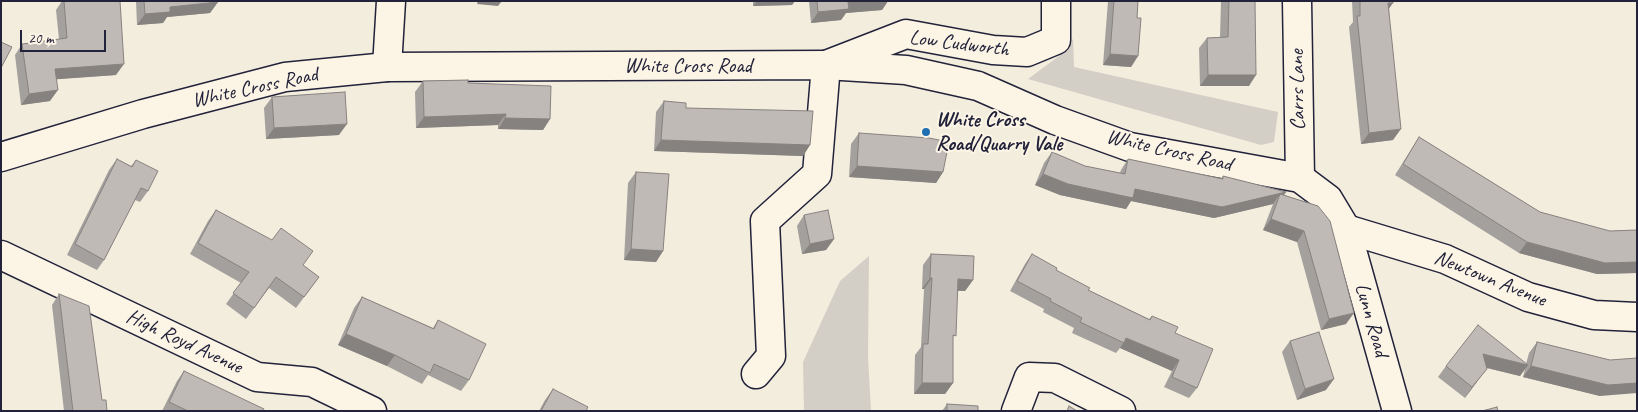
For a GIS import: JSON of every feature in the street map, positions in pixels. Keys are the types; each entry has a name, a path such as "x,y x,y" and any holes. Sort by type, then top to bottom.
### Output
{"street":[{"path":"387,66 391,1"},
{"name":"Low Cudworth","path":"826,65 906,34 993,50 1027,52 1056,40 1056,1"},
{"name":"Carrs Lane","path":"1297,1 1300,178"},
{"path":"756,374 771,356 765,221 818,174 826,65"},
{"name":"White Cross Road","path":"1,157 143,114 284,77 387,66 826,65 906,70 978,86 1055,120 1130,147 1300,178 1328,199 1346,229"},
{"name":"Newtown Avenue","path":"1346,229 1445,259 1528,297 1594,315 1637,316"},
{"name":"Lunn Road","path":"1346,229 1395,410"},
{"name":"High Royd Avenue","path":"1,256 257,377 312,382 372,411"},
{"path":"1016,411 1029,377 1054,378 1121,411"}],"shaded area":[{"path":"1073,39 1074,67 1278,112 1274,142 1261,145 1028,79 1059,56"},
{"path":"869,256 868,356 871,411 804,411 803,362 840,281"}],"building":[{"path":"64,1 120,1 124,64 55,69 58,90 29,94 22,44 67,38"},
{"path":"144,1 218,2 170,7 170,12 145,14"},
{"path":"817,1 859,1 848,2 849,9 818,12"},
{"path":"1114,1 1138,1 1137,18 1141,18 1138,56 1110,54"},
{"path":"1229,1 1255,1 1256,75 1208,75 1207,38 1228,37"},
{"path":"1360,1 1393,1 1393,3 1388,3 1401,129 1369,133 1357,16 1360,16"},
{"path":"1,42 12,47 1,68"},
{"path":"468,80 468,83 551,86 550,119 505,118 506,114 424,117 423,81"},
{"path":"345,92 347,124 274,128 272,97"},
{"path":"664,101 686,103 686,108 813,111 810,145 661,140"},
{"path":"859,133 929,138 949,142 943,172 857,166"},
{"path":"1419,137 1540,212 1610,231 1637,230 1637,262 1605,263 1527,242 1403,164"},
{"path":"1052,152 1085,166 1125,174 1128,159 1223,179 1223,176 1286,192 1222,207 1135,189 1133,198 1068,184 1043,174"},
{"path":"117,159 132,167 136,160 158,171 148,191 141,188 104,260 75,244"},
{"path":"636,172 669,174 663,251 631,249"},
{"path":"1280,194 1318,206 1330,221 1354,313 1329,319 1304,231 1271,219"},
{"path":"216,210 272,240 281,228 313,251 303,265 319,277 304,297 276,277 254,308 233,293 249,272 198,243"},
{"path":"828,210 834,239 810,244 804,215"},
{"path":"931,254 974,256 973,280 958,279 956,336 953,335 953,383 922,383 923,344 928,344 932,278 930,278"},
{"path":"1032,254 1057,268 1056,270 1090,288 1088,290 1150,320 1152,316 1178,327 1175,333 1213,349 1197,388 1172,377 1179,360 1126,338 1124,343 1080,322 1082,318 1017,281"},
{"path":"59,294 89,306 102,400 106,400 107,411 73,411"},
{"path":"362,297 434,329 438,320 486,344 469,380 434,364 430,373 395,355 346,334"},
{"path":"1478,325 1528,365 1483,354 1487,369 1472,387 1446,366"},
{"path":"1319,332 1334,379 1305,389 1290,341"},
{"path":"1537,342 1610,360 1637,358 1637,383 1608,385 1531,366"},
{"path":"184,371 264,409 263,411 188,411 169,402"},
{"path":"553,389 588,407 586,411 541,411"},
{"path":"947,404 978,406 978,411 947,411"},
{"path":"1069,406 1077,411 1067,411"},
{"path":"1497,407 1498,411 1482,411"}],"place":[{"name":"White Cross Road/Quarry Vale","path":"926,132"}]}
